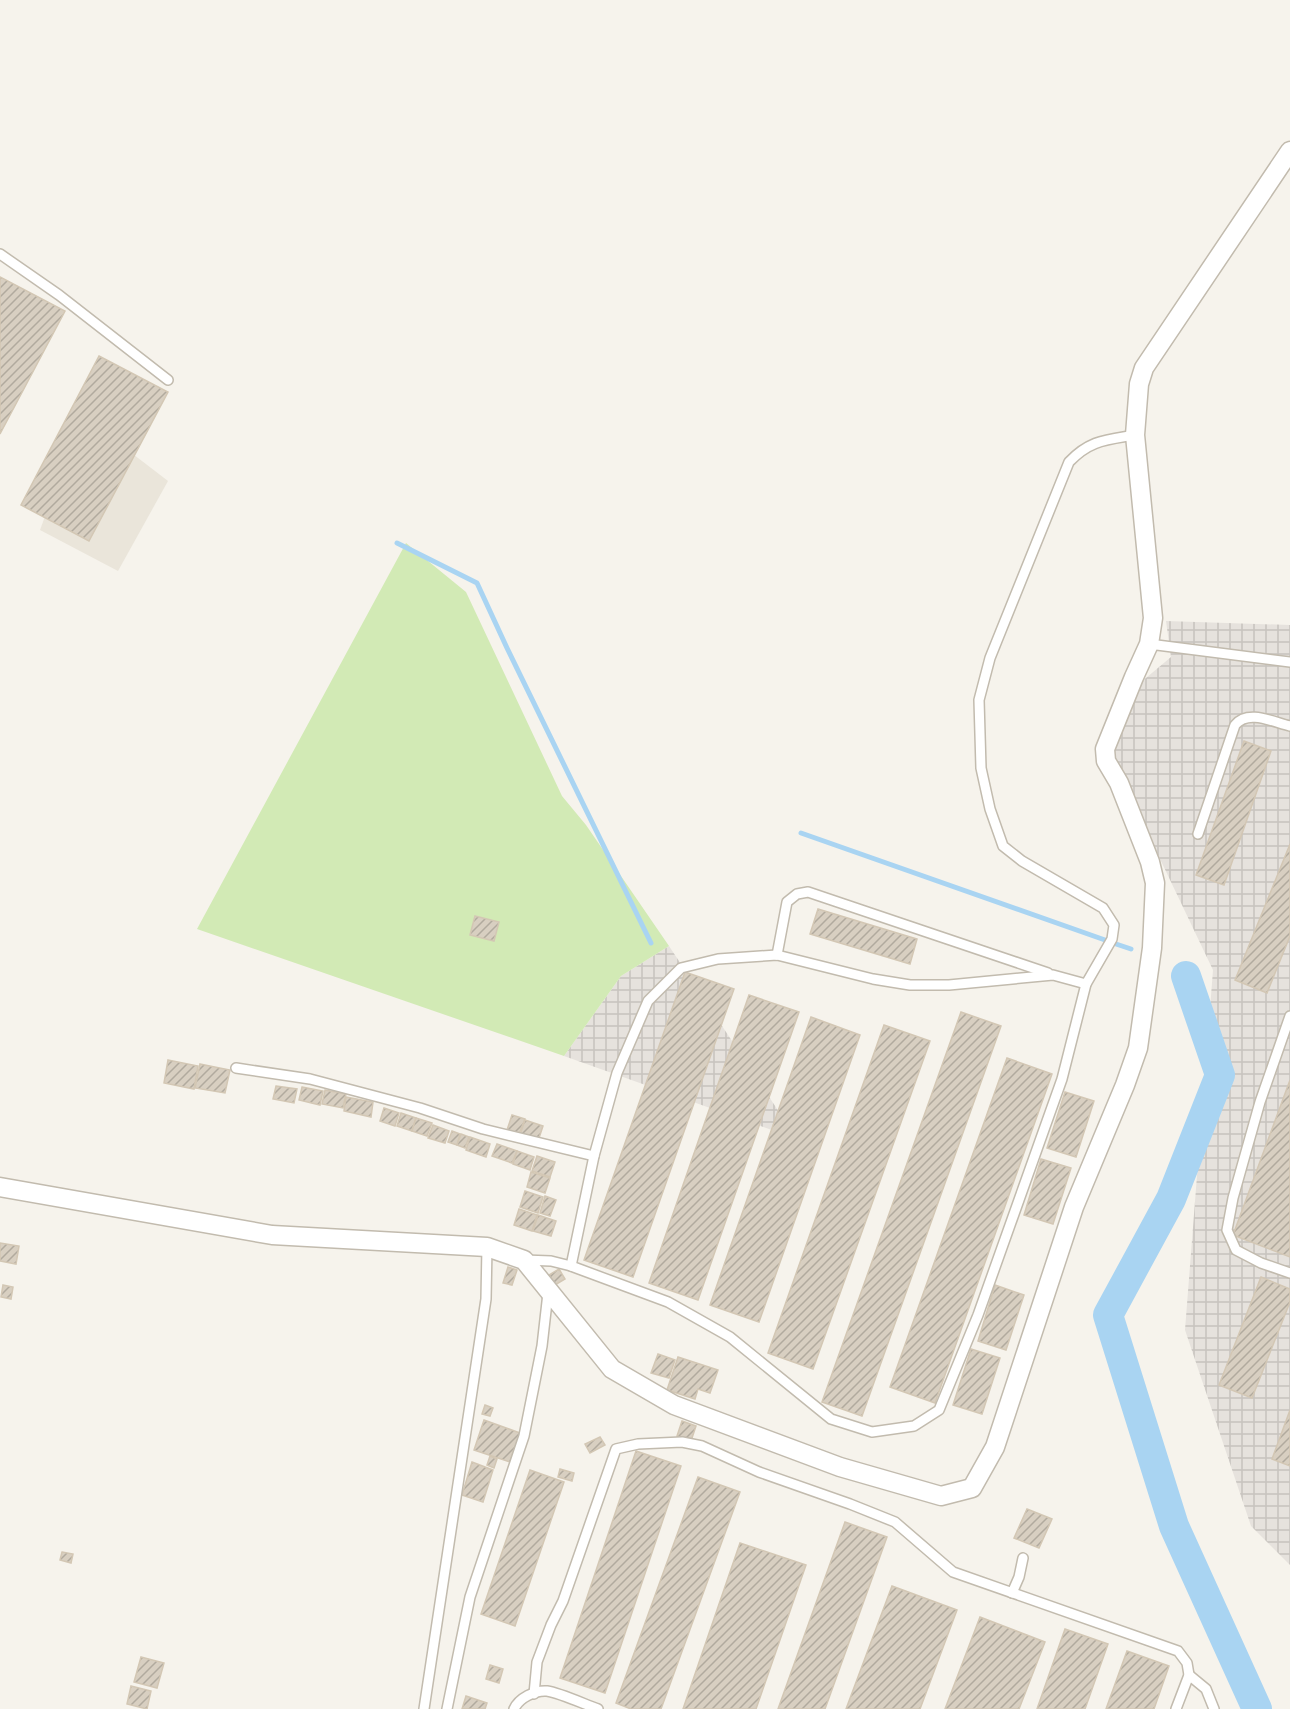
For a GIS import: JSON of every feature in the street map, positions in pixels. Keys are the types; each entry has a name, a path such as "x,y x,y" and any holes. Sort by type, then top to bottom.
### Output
{"street":[{"path":"0,1187 272,1235 487,1247 524,1260 612,1369 674,1405 840,1467 941,1496 972,1488 995,1447 1074,1207 1125,1085 1138,1047 1152,948 1155,883 1150,862 1119,783 1106,761 1105,748 1149,644 1153,618 1135,435 1139,384 1144,368 1290,151"}],"lane":[{"path":"0,254 59,295 168,380"},
{"path":"524,1260 551,1261 571,1266 668,1302 730,1337 831,1419 872,1432 914,1426 939,1410 978,1315 1062,1079 1086,984 1112,939 1114,925 1103,908 1022,861 1003,846 990,809 981,768 979,700 990,658 1069,462 1081,449 1097,441 1135,435"},
{"path":"1149,644 1290,662"},
{"path":"1197,834 1235,725 1240,719 1251,716 1290,726"},
{"path":"777,956 787,902 797,894 808,892 1053,975 1086,984"},
{"path":"571,1266 594,1156 617,1073 648,1001 681,968 718,959 777,956 873,980 910,985 974,983 1053,975"},
{"path":"1290,1016 1260,1102 1233,1198 1227,1230 1236,1251 1261,1263 1290,1272"},
{"path":"236,1068 310,1079 420,1108 483,1129 594,1156"},
{"path":"424,1709 486,1299 487,1247"},
{"path":"447,1709 470,1597 524,1436 542,1346 548,1292"},
{"path":"534,1694 537,1662 551,1625 564,1601 616,1449 638,1444 682,1442 702,1446 759,1472 895,1522 953,1572 1178,1651 1187,1663 1189,1675 1176,1709"},
{"path":"1012,1593 1019,1577 1023,1558"},
{"path":"1189,1675 1206,1689 1214,1709"},
{"path":"514,1709 516,1704 528,1695 546,1691 598,1709"}],"shaded area":[{"path":"82,415 168,481 118,571 40,530"},
{"path":"1166,621 1290,625 1290,1565 1251,1526 1185,1330 1213,970 1109,752 1140,683 1171,657"},
{"path":"669,946 797,1139 564,1056 621,976"}],"green space":[{"path":"406,543 466,592 562,796 586,825 669,946 621,976 564,1056 197,929"}],"building":[{"path":"0,277 65,311 0,434"},
{"path":"99,356 168,392 89,541 21,505"},
{"path":"1244,741 1271,751 1224,885 1196,875"},
{"path":"1290,844 1290,936 1267,993 1235,980"},
{"path":"818,909 917,939 910,964 810,934"},
{"path":"475,916 499,922 494,941 470,935"},
{"path":"685,972 734,989 633,1277 584,1260"},
{"path":"749,995 799,1012 698,1300 649,1283"},
{"path":"961,1012 1001,1026 862,1416 822,1402"},
{"path":"811,1017 860,1035 759,1322 710,1305"},
{"path":"884,1025 930,1041 813,1369 768,1353"},
{"path":"1007,1058 1052,1074 935,1403 890,1387"},
{"path":"168,1060 198,1066 194,1089 164,1083"},
{"path":"200,1064 230,1070 225,1093 195,1088"},
{"path":"1290,1080 1290,1257 1233,1235"},
{"path":"276,1086 297,1089 294,1103 273,1099"},
{"path":"302,1087 323,1091 320,1105 299,1100"},
{"path":"325,1090 346,1094 343,1108 322,1104"},
{"path":"1065,1092 1094,1101 1076,1157 1047,1148"},
{"path":"346,1097 373,1102 371,1117 344,1111"},
{"path":"384,1108 399,1113 395,1126 380,1121"},
{"path":"401,1113 416,1118 412,1131 397,1126"},
{"path":"512,1115 525,1119 519,1134 507,1130"},
{"path":"416,1118 432,1123 427,1136 412,1131"},
{"path":"525,1120 543,1126 538,1141 520,1135"},
{"path":"433,1125 449,1131 445,1143 428,1138"},
{"path":"452,1131 460,1134 457,1145 448,1142"},
{"path":"461,1134 469,1137 465,1148 457,1145"},
{"path":"470,1137 490,1144 486,1157 466,1150"},
{"path":"497,1144 517,1151 512,1163 492,1156"},
{"path":"517,1151 534,1157 530,1170 513,1164"},
{"path":"537,1156 555,1162 550,1177 532,1171"},
{"path":"1041,1159 1071,1168 1053,1224 1024,1215"},
{"path":"531,1172 550,1178 545,1193 527,1187"},
{"path":"525,1191 543,1197 538,1213 520,1207"},
{"path":"545,1196 556,1200 550,1216 540,1213"},
{"path":"519,1209 537,1215 532,1231 514,1225"},
{"path":"538,1215 556,1221 551,1236 533,1231"},
{"path":"0,1243 19,1246 16,1264 0,1261"},
{"path":"508,1267 517,1270 512,1285 503,1283"},
{"path":"559,1269 565,1279 555,1285 549,1275"},
{"path":"1261,1277 1290,1289 1290,1302 1252,1398 1219,1385"},
{"path":"3,1285 13,1287 11,1299 1,1297"},
{"path":"995,1285 1024,1295 1006,1350 978,1341"},
{"path":"971,1349 1000,1358 982,1414 953,1405"},
{"path":"658,1354 675,1360 669,1378 651,1373"},
{"path":"678,1357 718,1370 710,1393 698,1389 695,1399 667,1390"},
{"path":"485,1405 493,1408 490,1416 482,1414"},
{"path":"1290,1410 1290,1466 1272,1459"},
{"path":"484,1420 520,1433 510,1462 474,1450"},
{"path":"682,1421 696,1426 691,1441 677,1436"},
{"path":"600,1437 605,1445 590,1453 585,1444"},
{"path":"636,1451 681,1466 605,1693 560,1678"},
{"path":"490,1456 497,1459 494,1468 487,1465"},
{"path":"472,1462 493,1470 483,1502 462,1495"},
{"path":"560,1469 574,1473 572,1481 558,1477"},
{"path":"530,1470 564,1482 515,1626 481,1614"},
{"path":"698,1477 740,1492 661,1709 631,1709 616,1703"},
{"path":"1027,1509 1052,1519 1039,1548 1014,1538"},
{"path":"845,1522 887,1537 825,1709 778,1709"},
{"path":"740,1543 806,1565 756,1709 683,1709"},
{"path":"62,1552 73,1554 71,1563 60,1560"},
{"path":"892,1586 957,1610 920,1709 846,1709"},
{"path":"980,1617 1045,1642 1019,1709 945,1709"},
{"path":"1065,1629 1108,1644 1085,1709 1037,1709"},
{"path":"1127,1651 1169,1666 1154,1709 1106,1709"},
{"path":"141,1657 164,1663 157,1688 134,1682"},
{"path":"490,1665 503,1669 499,1683 486,1679"},
{"path":"131,1686 151,1691 147,1709 127,1704"},
{"path":"466,1696 487,1703 485,1709 462,1709"}],"waterway":[{"path":"397,543 477,583 651,943"},
{"path":"801,833 1105,940"},
{"path":"1113,943 1131,949"},
{"path":"1186,976 1220,1075 1171,1199 1108,1315 1174,1526 1257,1709"}]}
